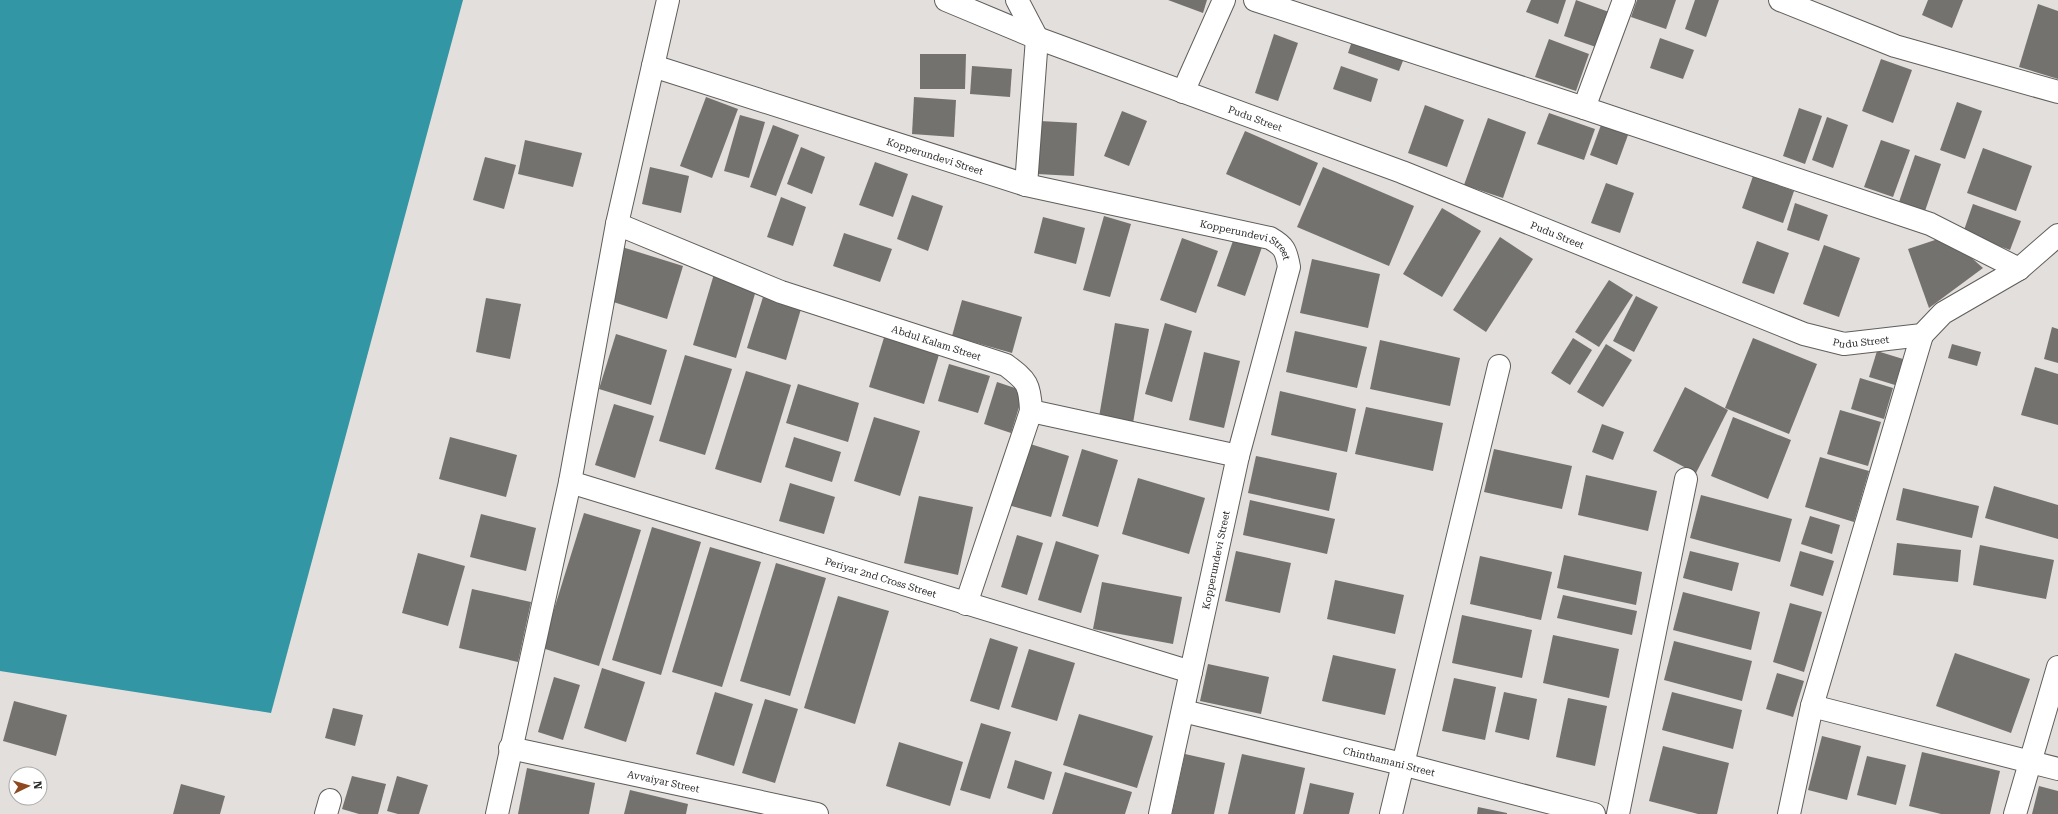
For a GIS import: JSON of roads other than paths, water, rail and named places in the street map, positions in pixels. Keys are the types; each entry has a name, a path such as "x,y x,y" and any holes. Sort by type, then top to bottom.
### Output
{"street":[{"path":"497,814 510,748 570,482 616,224 668,0"},
{"name":"Pudu Street","path":"946,0 1037,38 1402,172 1804,334 1844,344 1922,335"},
{"path":"1017,0 1037,38 1026,185"},
{"path":"1183,92 1224,0"},
{"path":"1254,0 1584,108 1930,224 2019,269"},
{"path":"1584,108 1624,0"},
{"path":"1780,0 1895,46 2058,92"},
{"name":"Kopperundevi Street","path":"652,66 1026,185 1270,238 1281,244 1287,255 1289,267 1238,456 1160,814"},
{"name":"Abdul Kalam Street","path":"616,224 781,292 1006,365 1021,377 1030,390 1031,410"},
{"path":"1789,814 1812,706 1922,335 1944,313 2019,269 2058,235"},
{"path":"1391,814 1499,366"},
{"path":"966,604 1031,410 1238,456"},
{"path":"1618,814 1686,479"},
{"name":"Periyar 2nd Cross Street","path":"570,482 1191,672"},
{"path":"2015,814 2058,667"},
{"path":"1812,706 2058,769"},
{"name":"Chinthamani Street","path":"1183,712 1402,764 1594,814"},
{"name":"Avvaiyar Street","path":"510,748 817,814"}],"water":[{"path":"0,0 463,0 271,713 0,671"}]}
